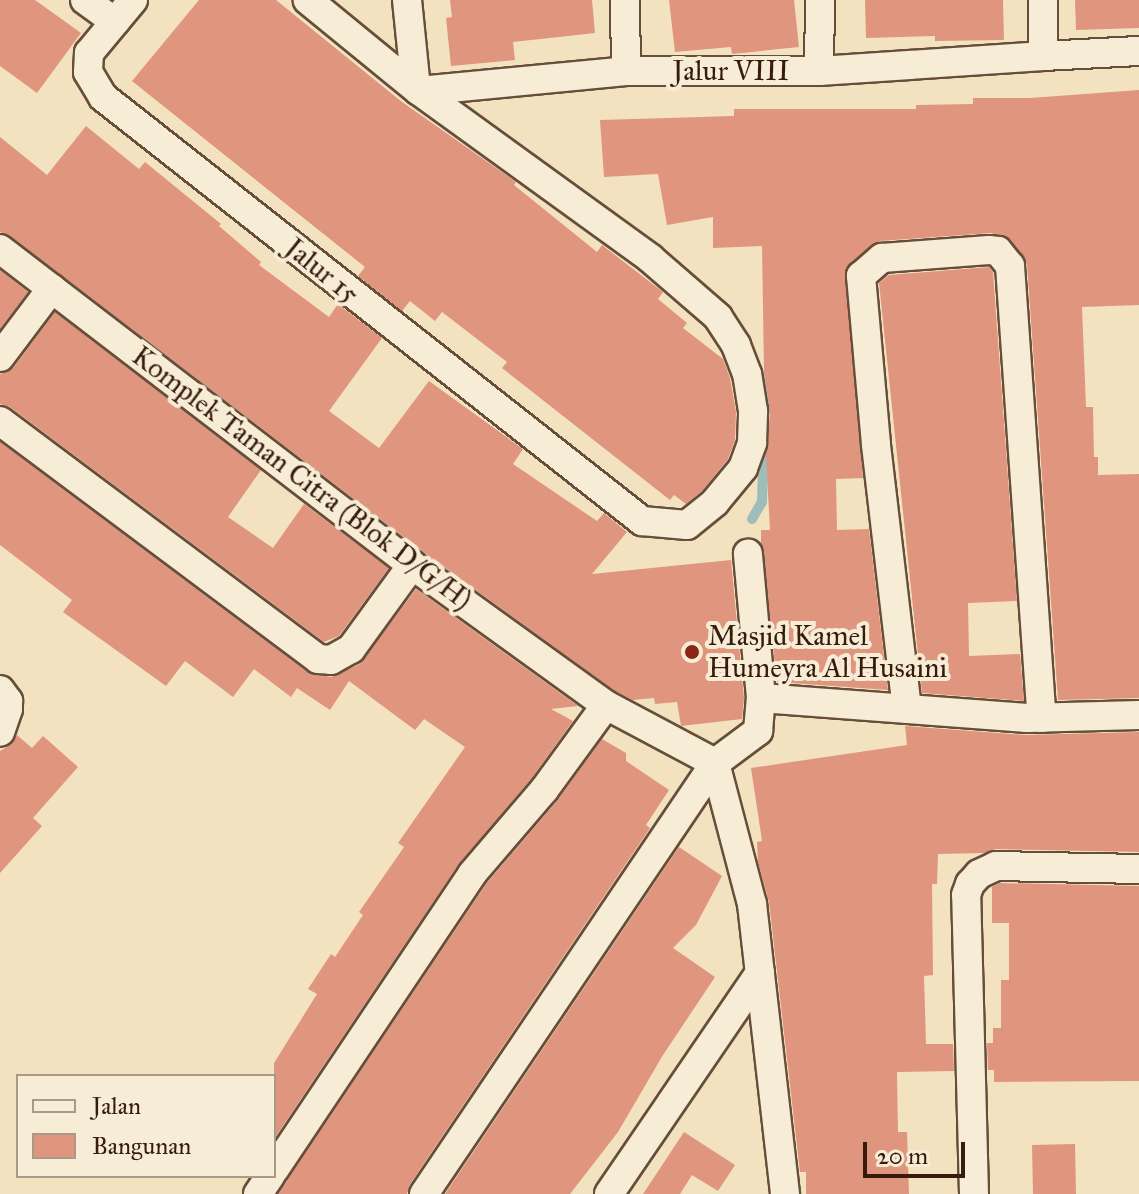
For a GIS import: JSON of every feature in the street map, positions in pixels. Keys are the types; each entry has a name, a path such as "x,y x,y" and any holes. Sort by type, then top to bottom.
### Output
{"street":[{"path":"85,0 115,22"},
{"name":"Jalur 15","path":"133,0 89,53 88,72 103,97 642,521 687,525 715,502 743,468 752,443 753,411 747,374 736,345 718,317 650,258 417,90"},
{"path":"308,0 417,90"},
{"path":"407,0 417,90"},
{"path":"625,0 626,71"},
{"path":"819,71 820,0"},
{"path":"1043,0 1043,56"},
{"name":"Jalur VIII","path":"417,90 626,71 819,71 1139,51"},
{"name":"Komplek Taman Citra (Blok D/G/H)","path":"0,249 412,565 606,705 715,763"},
{"path":"907,709 876,444 861,276 882,258 989,250 998,251 1010,266 1042,718"},
{"path":"0,357 52,288"},
{"path":"0,421 318,659 331,660 351,649 412,565"},
{"path":"424,1194 715,763 758,731 761,698 748,554"},
{"path":"0,690 8,701 8,709 0,732"},
{"path":"761,698 1042,718 1139,715"},
{"path":"276,1167 472,874 544,790 606,705"},
{"path":"715,763 752,904 785,1194"},
{"path":"974,1194 966,895 970,884 979,874 996,866 1139,869"},
{"path":"609,1194 760,973"}],"building":[{"path":"0,0 35,0 81,33 37,93 0,66"},
{"path":"199,0 276,0 402,102 516,182 514,185 597,252 602,245 663,292 658,299 687,323 683,328 723,359 730,378 736,412 735,440 728,459 703,490 686,504 674,495 670,500 502,368 507,362 442,312 435,321 410,301 402,311 358,276 365,267 132,81"},
{"path":"450,0 592,0 595,33 513,42 515,60 451,66 446,18 452,17"},
{"path":"669,0 794,0 799,47 732,54 731,47 675,52"},
{"path":"865,0 1003,0 1004,40 935,41 935,36 866,38"},
{"path":"1075,0 1139,0 1139,28 1076,30"},
{"path":"1139,90 1139,305 1082,307 1086,407 1093,407 1094,457 1098,457 1098,475 1139,474 1139,698 1058,700 1027,265 1011,240 991,233 880,241 846,269 863,478 836,479 837,530 869,529 888,690 777,682 761,544 761,530 770,530 766,456 770,412 764,371 762,246 713,248 713,217 667,225 658,174 604,177 600,120 734,116 734,109 916,109 916,105 973,104 973,98 1030,98"},
{"path":"86,126 139,169 145,162 221,224 219,226 261,262 259,265 329,317 338,304 382,338 329,411 379,448 429,381 523,449 513,464 597,521 604,513 627,532 592,574 731,560 744,698 742,719 681,726 677,702 655,704 654,698 633,700 615,691 422,551 10,236 0,232 0,137 47,175"},
{"path":"989,267 993,272 1017,601 968,603 969,656 1020,654 1024,701 922,693 879,283 889,275"},
{"path":"0,270 28,292 0,329"},
{"path":"55,312 261,470 228,517 273,548 304,504 389,568 339,636 324,642 10,407 0,404 0,374 14,367"},
{"path":"0,442 309,673 331,677 360,664 416,589 578,706 551,709 573,721 531,779 458,865 276,1136 274,1063 317,994 308,989 331,954 335,957 363,915 359,912 404,847 398,843 465,747 424,719 415,730 349,681 330,710 297,688 291,697 254,669 233,697 185,661 166,686 63,612 72,600 0,545"},
{"path":"905,726 1026,735 1139,732 1139,852 996,849 984,853 938,854 937,884 932,884 933,975 924,976 926,1044 953,1044 954,1071 897,1072 898,1132 907,1132 909,1194 806,1194 806,1172 800,1172 769,902 758,862 757,842 762,841 751,768 907,745"},
{"path":"17,735 32,748 43,736 78,767 33,818 42,826 0,873 0,751 12,744"},
{"path":"602,739 626,753 626,761 669,790 646,825 650,828 410,1184 407,1194 278,1194 486,884 557,801"},
{"path":"679,847 722,876 696,925 673,948 715,977 663,1055 618,1132 570,1194 445,1194"},
{"path":"1000,883 1139,886 1139,1081 994,1082 994,1070 988,1070 987,1043 993,1043 993,1028 1001,1028 1001,980 1009,980 1009,923 992,923 992,887"},
{"path":"684,1132 735,1165 718,1191 692,1175 680,1194 643,1194"},
{"path":"1075,1144 1076,1194 1033,1194 1032,1145"}],"waterway":[{"path":"757,368 765,388 765,411"},
{"path":"752,519 762,502 764,443"}],"place":[{"name":"Masjid Kamel Humeyra Al Husaini","path":"692,652"}]}
